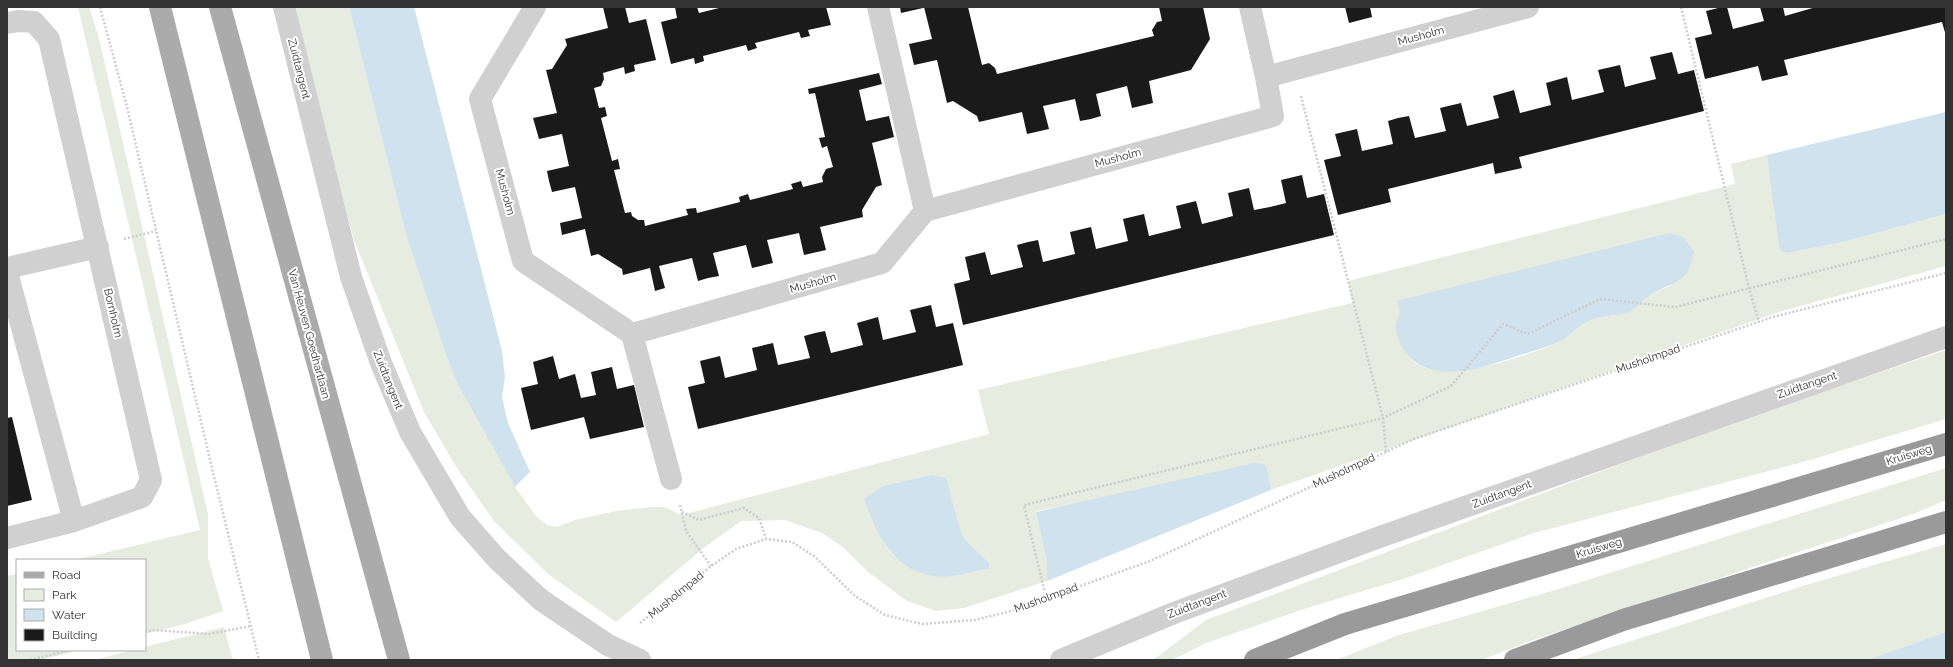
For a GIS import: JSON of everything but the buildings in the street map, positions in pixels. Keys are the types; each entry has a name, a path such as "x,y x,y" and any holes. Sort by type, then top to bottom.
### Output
{"highway":[{"name":"Kruisweg","path":"1255,660 1344,624 1946,444"},
{"path":"1515,660 1623,620 1946,522"}],"main road":[{"path":"160,7 322,660"},
{"name":"Van Heuven Goedhartlaan","path":"220,7 399,660"}],"street":[{"name":"Zuidtangent","path":"284,7 351,277 381,363 410,432 460,517 497,559 541,600 608,645 640,660"},
{"name":"Musholm","path":"535,7 480,99 523,261 632,334 882,263 924,211 1273,116 1266,77 1250,7"},
{"path":"878,7 924,211"},
{"name":"Musholm","path":"1266,77 1528,7"},
{"name":"Bornholm","path":"7,23 18,21 34,22 49,39 151,480 142,497 74,521 7,538"},
{"path":"7,268 98,246"},
{"path":"7,272 74,521"},
{"path":"632,334 671,479"},
{"name":"Zuidtangent","path":"1061,660 1174,613 1377,538 1946,337"}],"path":[{"path":"100,7 127,107 209,456 260,660"},
{"path":"1681,7 1749,288 1759,322"},
{"path":"1294,70 1383,418 1386,452"},
{"path":"98,246 156,231"},
{"path":"1046,598 1024,505 1383,418 1451,386 1503,324 1528,334 1600,298 1675,307 1946,239"},
{"name":"Musholmpad","path":"640,623 711,566 736,549 766,539 792,542 814,556 855,596 885,615 922,624 975,620 1011,611 1150,561 1414,439 1759,322 1946,273"},
{"name":"Musholmpad","path":"711,566 686,531 682,512 698,520 744,508 759,518 766,539"},
{"path":"146,632 153,630 209,634 251,626"},
{"path":"30,660 66,651"}],"green space":[{"path":"78,7 89,7 99,38 208,514 208,558 223,611 182,625 146,634 146,559 79,559 200,530"},
{"path":"291,7 349,7 406,235 446,355 458,385 515,487 536,516 547,525 557,527 575,520 616,511 651,507 664,507 682,515 989,434 978,390 1352,303 1348,281 1735,184 1731,164 1767,155 1782,252 1787,253 1843,242 1946,214 1946,266 1779,312 1271,490 1267,468 1036,511 1047,562 1047,581 964,608 936,611 907,601 868,572 844,548 822,533 785,520 741,521 706,546 616,622 548,574 494,521 457,468 424,412 354,240 309,82","holes":["1672,285 1650,295 1628,312 1589,320 1563,340 1549,346 1508,360 1461,370 1440,371 1422,367 1410,357 1406,346 1401,314 1397,301","930,475 964,540 989,563 918,572 893,555 883,541 883,486"]},
{"path":"1946,350 1946,419 1803,462 1534,533 1403,579 1310,607 1206,643 1172,660 1153,660 1206,620 1732,422"},
{"path":"1946,468 1946,500 1916,513 1536,639 1481,660 1336,660 1396,636 1552,591"},
{"path":"1946,544 1946,632 1869,660 1572,660 1806,585"},
{"path":"16,574 16,651 77,651 40,660 7,660 7,576"},
{"path":"224,627 233,660 94,660 129,651 146,651 146,647"}],"water":[{"path":"349,7 414,7 502,351 505,377 502,397 508,423 530,472 515,487 458,385 446,355 406,235"},
{"path":"1946,112 1946,214 1843,242 1787,253 1782,252 1779,245 1767,155"},
{"path":"1670,233 1683,237 1694,251 1688,270 1684,276 1650,295 1629,312 1590,320 1557,343 1485,366 1453,372 1438,371 1423,367 1411,358 1399,341 1396,330 1396,322 1400,314 1397,301"},
{"path":"1255,463 1264,464 1267,468 1271,490 1047,581 1047,562 1036,512"},
{"path":"930,475 946,478 960,530 964,539 989,563 989,568 949,576 935,576 921,573 908,567 898,559 881,537 874,525 864,499 883,486"},
{"path":"1946,632 1946,660 1869,660 1879,656"}]}
